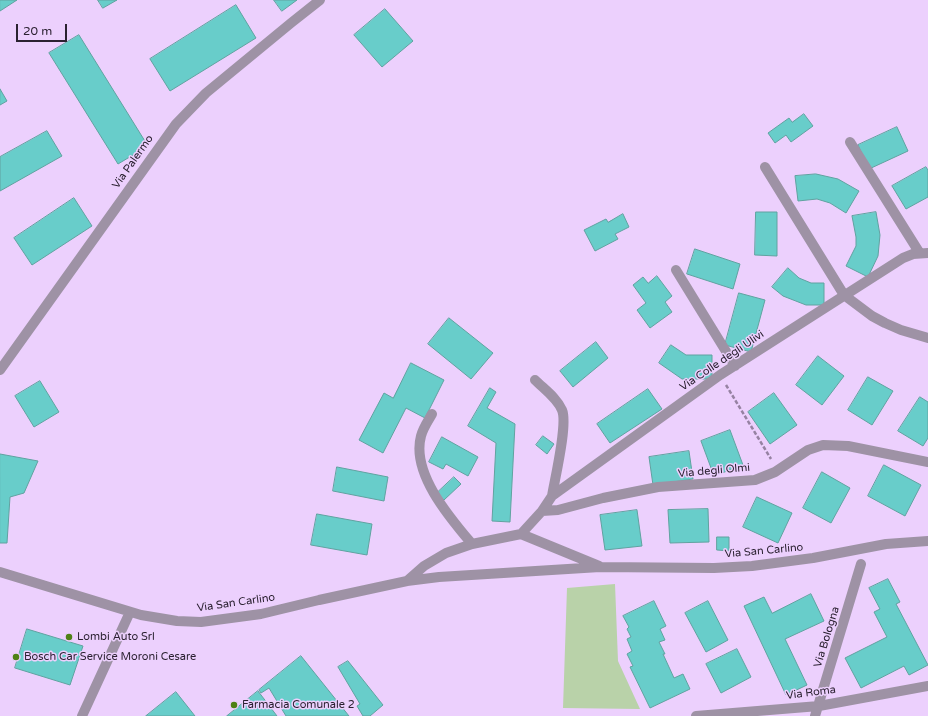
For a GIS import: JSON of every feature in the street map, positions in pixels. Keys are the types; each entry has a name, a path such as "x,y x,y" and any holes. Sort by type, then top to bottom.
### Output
{"street":[{"name":"Via Palermo","path":"0,370 176,124 206,93 320,0"},
{"path":"850,142 924,253"},
{"path":"765,167 844,295 885,323 906,332 928,338"},
{"name":"Via Colle degli Ulivi","path":"542,511 552,496 720,375 903,258 924,253"},
{"path":"676,270 735,366"},
{"path":"535,380 554,398 562,409 563,428 552,496"},
{"path":"432,414 424,428 419,444 424,470 443,509 472,544"},
{"name":"Via degli Olmi","path":"542,511 558,510 603,498 658,487 755,480 778,470 808,450 830,445 848,446 928,462"},
{"path":"522,534 542,511"},
{"name":"Via San Carlino","path":"407,581 424,566 436,558 453,550 472,544 522,534 600,567"},
{"name":"Via San Carlino","path":"0,572 130,612 177,621 201,622 261,614 407,581 439,577 600,567 714,568 752,566 813,558 886,544 928,541"},
{"name":"Via Bologna","path":"817,711 861,564"},
{"path":"82,716 130,612"},
{"name":"Via Roma","path":"696,716 817,711 928,686"}],"path":[{"path":"720,375 778,470"}],"green space":[{"path":"615,584 618,661 640,709 563,708 567,588"}],"building":[{"path":"0,0 17,0 0,11"},
{"path":"98,0 117,0 103,8"},
{"path":"274,0 297,0 282,11"},
{"path":"236,5 256,38 170,91 150,59"},
{"path":"385,9 413,41 382,67 354,35"},
{"path":"79,35 148,146 118,164 49,53"},
{"path":"0,89 7,101 0,105"},
{"path":"804,114 813,126 791,142 786,135 775,143 768,133 789,118 792,122"},
{"path":"897,127 908,151 869,169 858,145"},
{"path":"47,131 62,156 0,191 0,157"},
{"path":"926,167 928,170 928,197 906,209 892,186"},
{"path":"816,174 838,179 859,191 846,213 830,203 817,199 798,201 795,176"},
{"path":"74,198 92,226 32,265 14,238"},
{"path":"756,212 777,212 777,256 755,255"},
{"path":"876,212 880,235 878,256 868,277 846,266 856,246 852,216"},
{"path":"623,214 629,227 615,234 618,239 595,251 584,230 606,219 608,222"},
{"path":"695,249 740,264 733,289 687,274"},
{"path":"788,268 799,278 811,283 824,283 824,305 806,305 783,296 772,287"},
{"path":"657,276 672,296 665,302 672,312 650,328 637,310 646,303 633,285 643,277 648,283"},
{"path":"739,293 765,300 751,352 725,345"},
{"path":"449,318 493,353 471,379 428,344"},
{"path":"596,342 608,358 573,387 560,371"},
{"path":"671,345 686,355 712,355 712,379 682,379 659,363"},
{"path":"818,356 844,376 822,405 796,385"},
{"path":"411,363 444,380 425,418 406,408 383,453 359,440 384,393 393,398"},
{"path":"868,377 893,391 872,425 848,410"},
{"path":"40,381 59,412 34,427 15,396"},
{"path":"490,388 496,392 487,408 515,424 510,522 492,521 496,443 468,426"},
{"path":"648,389 662,409 610,443 597,424"},
{"path":"774,393 797,425 770,444 748,412"},
{"path":"920,397 928,402 928,438 923,446 898,431"},
{"path":"730,430 743,465 714,476 701,441"},
{"path":"543,436 554,444 547,454 536,445"},
{"path":"442,437 478,457 468,476 446,464 443,469 429,462"},
{"path":"689,451 693,479 653,485 649,457"},
{"path":"0,454 38,461 24,493 10,497 7,543 0,543"},
{"path":"884,465 921,485 905,516 868,496"},
{"path":"337,467 388,477 384,501 333,491"},
{"path":"822,472 850,488 831,523 803,508"},
{"path":"454,477 461,484 444,500 437,493"},
{"path":"757,497 792,513 778,543 743,527"},
{"path":"708,509 709,542 670,543 668,510"},
{"path":"637,510 642,546 605,550 600,515"},
{"path":"317,514 372,524 367,555 311,545"},
{"path":"717,537 729,537 729,551 717,550"},
{"path":"888,579 900,602 896,604 928,665 909,675 904,666 861,688 845,658 887,637 874,612 880,609 869,588"},
{"path":"811,594 824,621 785,639 807,685 786,695 744,606 764,597 772,613"},
{"path":"654,601 666,626 660,629 665,640 659,642 665,654 663,654 674,678 683,674 690,689 650,708 630,667 633,666 627,654 632,651 627,639 631,637 627,629 629,627 623,616"},
{"path":"708,601 728,640 706,652 685,613"},
{"path":"27,629 83,646 70,685 15,668"},
{"path":"737,649 751,677 721,693 706,664"},
{"path":"301,656 349,716 286,716 269,688 261,693 259,690"},
{"path":"348,661 383,705 370,716 363,716 357,706 360,704 338,667"},
{"path":"258,691 277,716 227,716"},
{"path":"176,692 195,716 146,716"}],"place":[{"name":"Lombi Auto Srl","path":"69,637"},
{"name":"Bosch Car Service Moroni Cesare","path":"16,657"},
{"name":"Farmacia Comunale 2","path":"234,705"}]}
